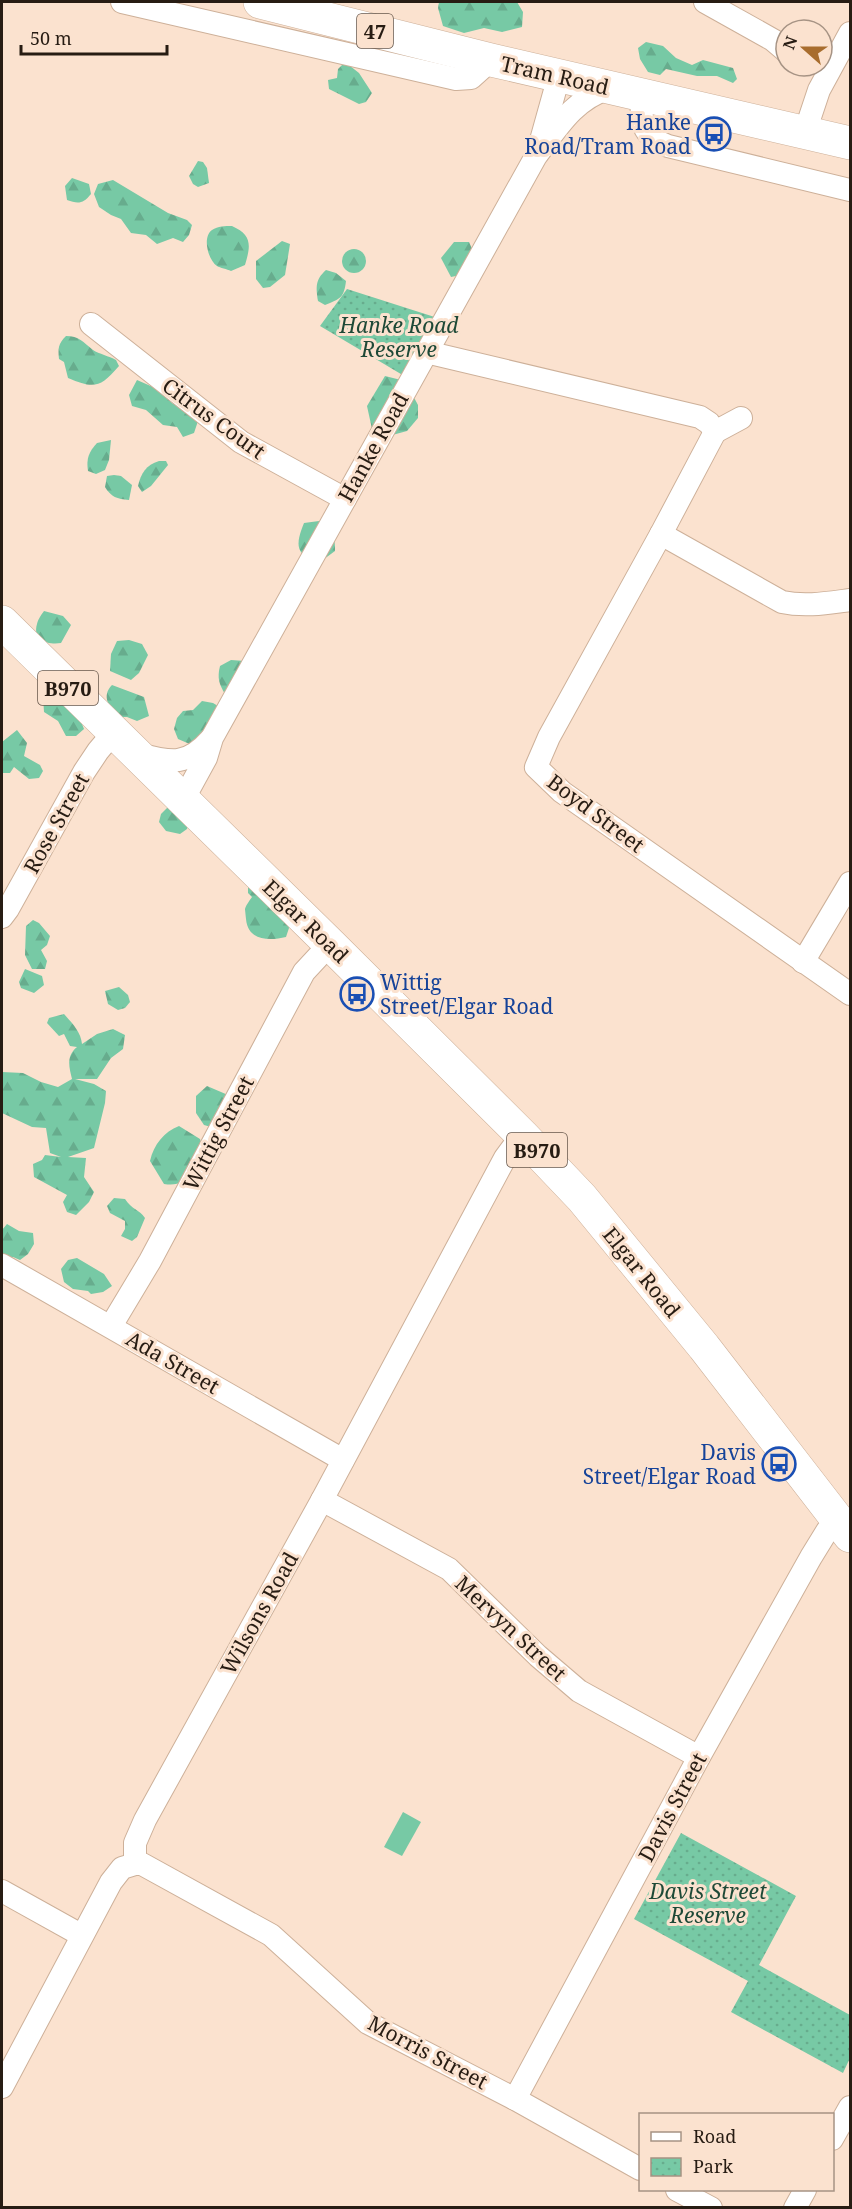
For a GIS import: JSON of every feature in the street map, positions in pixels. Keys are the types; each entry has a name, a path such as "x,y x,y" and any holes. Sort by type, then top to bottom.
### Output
{"main road":[{"name":"Tram Road","path":"260,2 491,60 850,143"},
{"name":"Elgar Road","path":"2,622 522,1135 596,1215 704,1347 845,1529"}],"street":[{"path":"122,2 456,79 471,78 491,60"},
{"path":"705,2 774,41"},
{"path":"834,53 850,33"},
{"name":"Hanke Road","path":"536,156 559,76"},
{"path":"804,132 819,90 821,78"},
{"name":"Hanke Road","path":"183,800 206,758 212,738 536,156 573,108 594,93 609,88"},
{"path":"643,95 642,122 647,134 656,142 850,190"},
{"name":"Citrus Court","path":"91,324 241,442 345,499"},
{"path":"426,352 700,417 709,423 715,432 741,418"},
{"name":"Boyd Street","path":"715,432 549,737 536,767 562,792 850,994"},
{"path":"661,534 782,602 810,605 850,600"},
{"name":"Hanke Road","path":"124,743 167,761 180,761 189,759 199,752 212,738"},
{"name":"Rose Street","path":"2,917 92,759 124,743"},
{"path":"803,962 850,883"},
{"name":"Wittig Street","path":"111,1326 150,1261 304,972 330,944"},
{"name":"Wilsons Road","path":"135,1864 135,1843 145,1820 322,1500 505,1158 522,1135"},
{"name":"Ada Street","path":"2,1265 343,1460"},
{"name":"Mervyn Street","path":"322,1500 449,1569 538,1656 579,1691 699,1757"},
{"name":"Davis Street","path":"515,2099 699,1757 811,1557 827,1531 845,1529"},
{"path":"2,2086 111,1882 122,1868 135,1864"},
{"name":"Morris Street","path":"135,1864 142,1864 271,1935 369,2023 515,2099 639,2168"},
{"path":"2,1891 81,1935"},
{"path":"834,2135 850,2107"},
{"path":"679,2191 711,2208"},
{"path":"795,2208 804,2191"}],"green space":[{"path":"439,2 517,2 523,12 522,27 502,32 484,28 464,33 443,26 438,8"},
{"path":"646,42 663,46 676,58 692,65 703,60 733,68 737,79 733,83 717,76 697,76 666,69 660,75 648,72 640,59 638,48"},
{"path":"345,62 359,73 372,93 366,102 359,104 329,89 328,80 337,78 338,69"},
{"path":"198,161 203,162 207,168 209,183 198,187 193,184 189,176"},
{"path":"72,178 89,184 91,194 85,200 77,202 67,200 65,186"},
{"path":"113,180 168,213 187,220 192,225 189,235 183,242 173,238 157,244 146,235 131,233 121,219 99,207 94,194 98,184"},
{"path":"232,226 243,233 249,246 245,265 231,271 218,267 211,259 207,238 212,230"},
{"path":"282,241 290,244 285,275 270,287 263,288 256,279 256,261"},
{"path":"454,242 469,242 473,251 470,273 451,277 441,258"},
{"path":"354,249 359,250 365,256 365,266 359,272 354,273 349,272 343,266 342,261 343,256 349,250"},
{"path":"326,270 336,273 346,281 340,297 325,305 318,301 317,288 320,277"},
{"name":"Hanke Road Reserve","path":"347,289 444,320 411,380 320,326"},
{"path":"66,336 78,338 95,351 116,360 119,366 107,379 96,384 84,384 68,378 64,362 59,359 60,344"},
{"path":"385,376 405,381 418,405 418,418 407,431 385,437 372,429 367,406"},
{"path":"137,380 162,391 172,403 193,415 198,421 194,433 183,437 177,427 163,425 146,410 132,406 129,395"},
{"path":"111,440 109,460 105,470 96,474 88,471 87,462 92,449 97,443"},
{"path":"159,461 166,461 168,465 151,486 142,492 138,486 143,473 147,467"},
{"path":"107,476 121,476 132,485 129,500 115,497 105,487"},
{"path":"319,521 330,529 335,546 335,551 320,562 306,556 299,548 299,538 304,523"},
{"path":"44,611 63,616 71,625 61,643 51,643 39,638 36,630"},
{"path":"129,640 142,644 148,655 139,673 131,680 110,671 111,654 117,641"},
{"path":"231,660 245,661 225,694 219,681 219,670 220,666"},
{"path":"112,685 144,697 149,716 137,721 119,717 112,710 107,698"},
{"path":"59,689 72,699 84,729 76,736 66,736 58,721 44,712 43,697 46,690"},
{"path":"202,701 213,703 223,709 192,745 178,739 174,729 177,718 183,711 193,710"},
{"path":"17,730 27,743 24,756 40,765 43,771 39,778 29,779 14,767 10,773 2,773 2,742"},
{"path":"171,804 189,820 187,829 180,834 166,831 159,822 161,814"},
{"path":"248,887 287,918 289,928 286,937 266,939 251,932 245,909 252,897 248,893"},
{"path":"33,920 39,923 50,936 47,945 41,950 47,961 45,969 32,969 25,955 26,926"},
{"path":"25,969 42,976 44,985 34,993 21,988 19,982"},
{"path":"119,987 128,995 130,1002 125,1008 118,1010 108,1004 105,991"},
{"path":"64,1014 78,1032 82,1044 97,1034 113,1029 125,1035 123,1049 111,1058 97,1079 75,1079 94,1084 106,1091 94,1148 68,1157 86,1158 84,1177 94,1192 89,1202 76,1215 67,1212 63,1202 67,1195 34,1177 33,1164 42,1160 45,1155 61,1157 50,1153 46,1128 32,1127 2,1113 2,1072 23,1073 58,1087 72,1079 70,1058 77,1047 70,1046 64,1034 59,1036 47,1023 49,1018"},
{"path":"207,1086 228,1095 211,1127 204,1125 196,1113 196,1096"},
{"path":"179,1126 200,1139 204,1151 189,1176 179,1183 164,1184 150,1161 160,1139"},
{"path":"114,1198 125,1199 145,1218 137,1237 132,1241 121,1236 125,1229 125,1221 110,1213 107,1206"},
{"path":"7,1224 19,1231 33,1233 34,1244 28,1254 20,1260 13,1257 2,1259 2,1230"},
{"path":"77,1258 104,1274 112,1286 103,1292 91,1294 88,1291 73,1289 64,1282 61,1269 68,1260"},
{"path":"403,1812 421,1822 402,1856 384,1847"},
{"name":"Davis Street Reserve","path":"681,1833 796,1896 759,1965 850,2015 850,2058 843,2073 731,2012 748,1981 634,1919"}],"place":[{"name":"Hanke Road/Tram Road","path":"714,134"},
{"name":"Wittig Street/Elgar Road","path":"357,994"},
{"name":"Davis Street/Elgar Road","path":"779,1464"}]}
